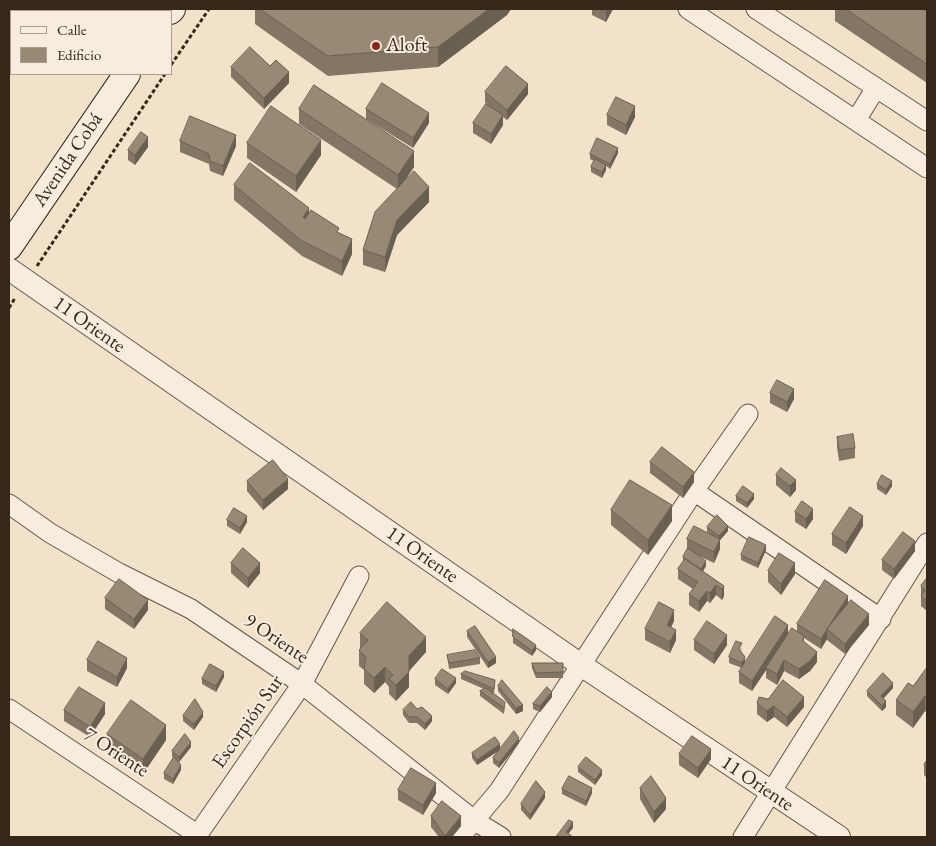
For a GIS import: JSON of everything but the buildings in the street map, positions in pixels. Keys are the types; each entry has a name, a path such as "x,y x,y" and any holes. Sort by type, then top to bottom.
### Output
{"main road":[{"name":"Avenida Cobá","path":"9,247 126,75"}],"street":[{"path":"688,9 927,168"},
{"path":"756,9 927,121"},
{"path":"856,120 876,88"},
{"name":"11 Oriente","path":"18,275 581,665 771,794 839,837"},
{"path":"460,837 499,791 694,491 748,414"},
{"path":"694,491 881,619"},
{"name":"9 Oriente","path":"9,504 50,533 119,573 192,609 302,684 475,821 501,837"},
{"path":"744,837 927,543"},
{"name":"Escorpión Sur","path":"197,836 302,684 359,576"},
{"name":"7 Oriente","path":"9,709 197,836"}],"path":[{"path":"172,64 209,9"},
{"path":"9,308 18,275 164,75"}],"place":[{"name":"Aloft","path":"376,46"}]}
